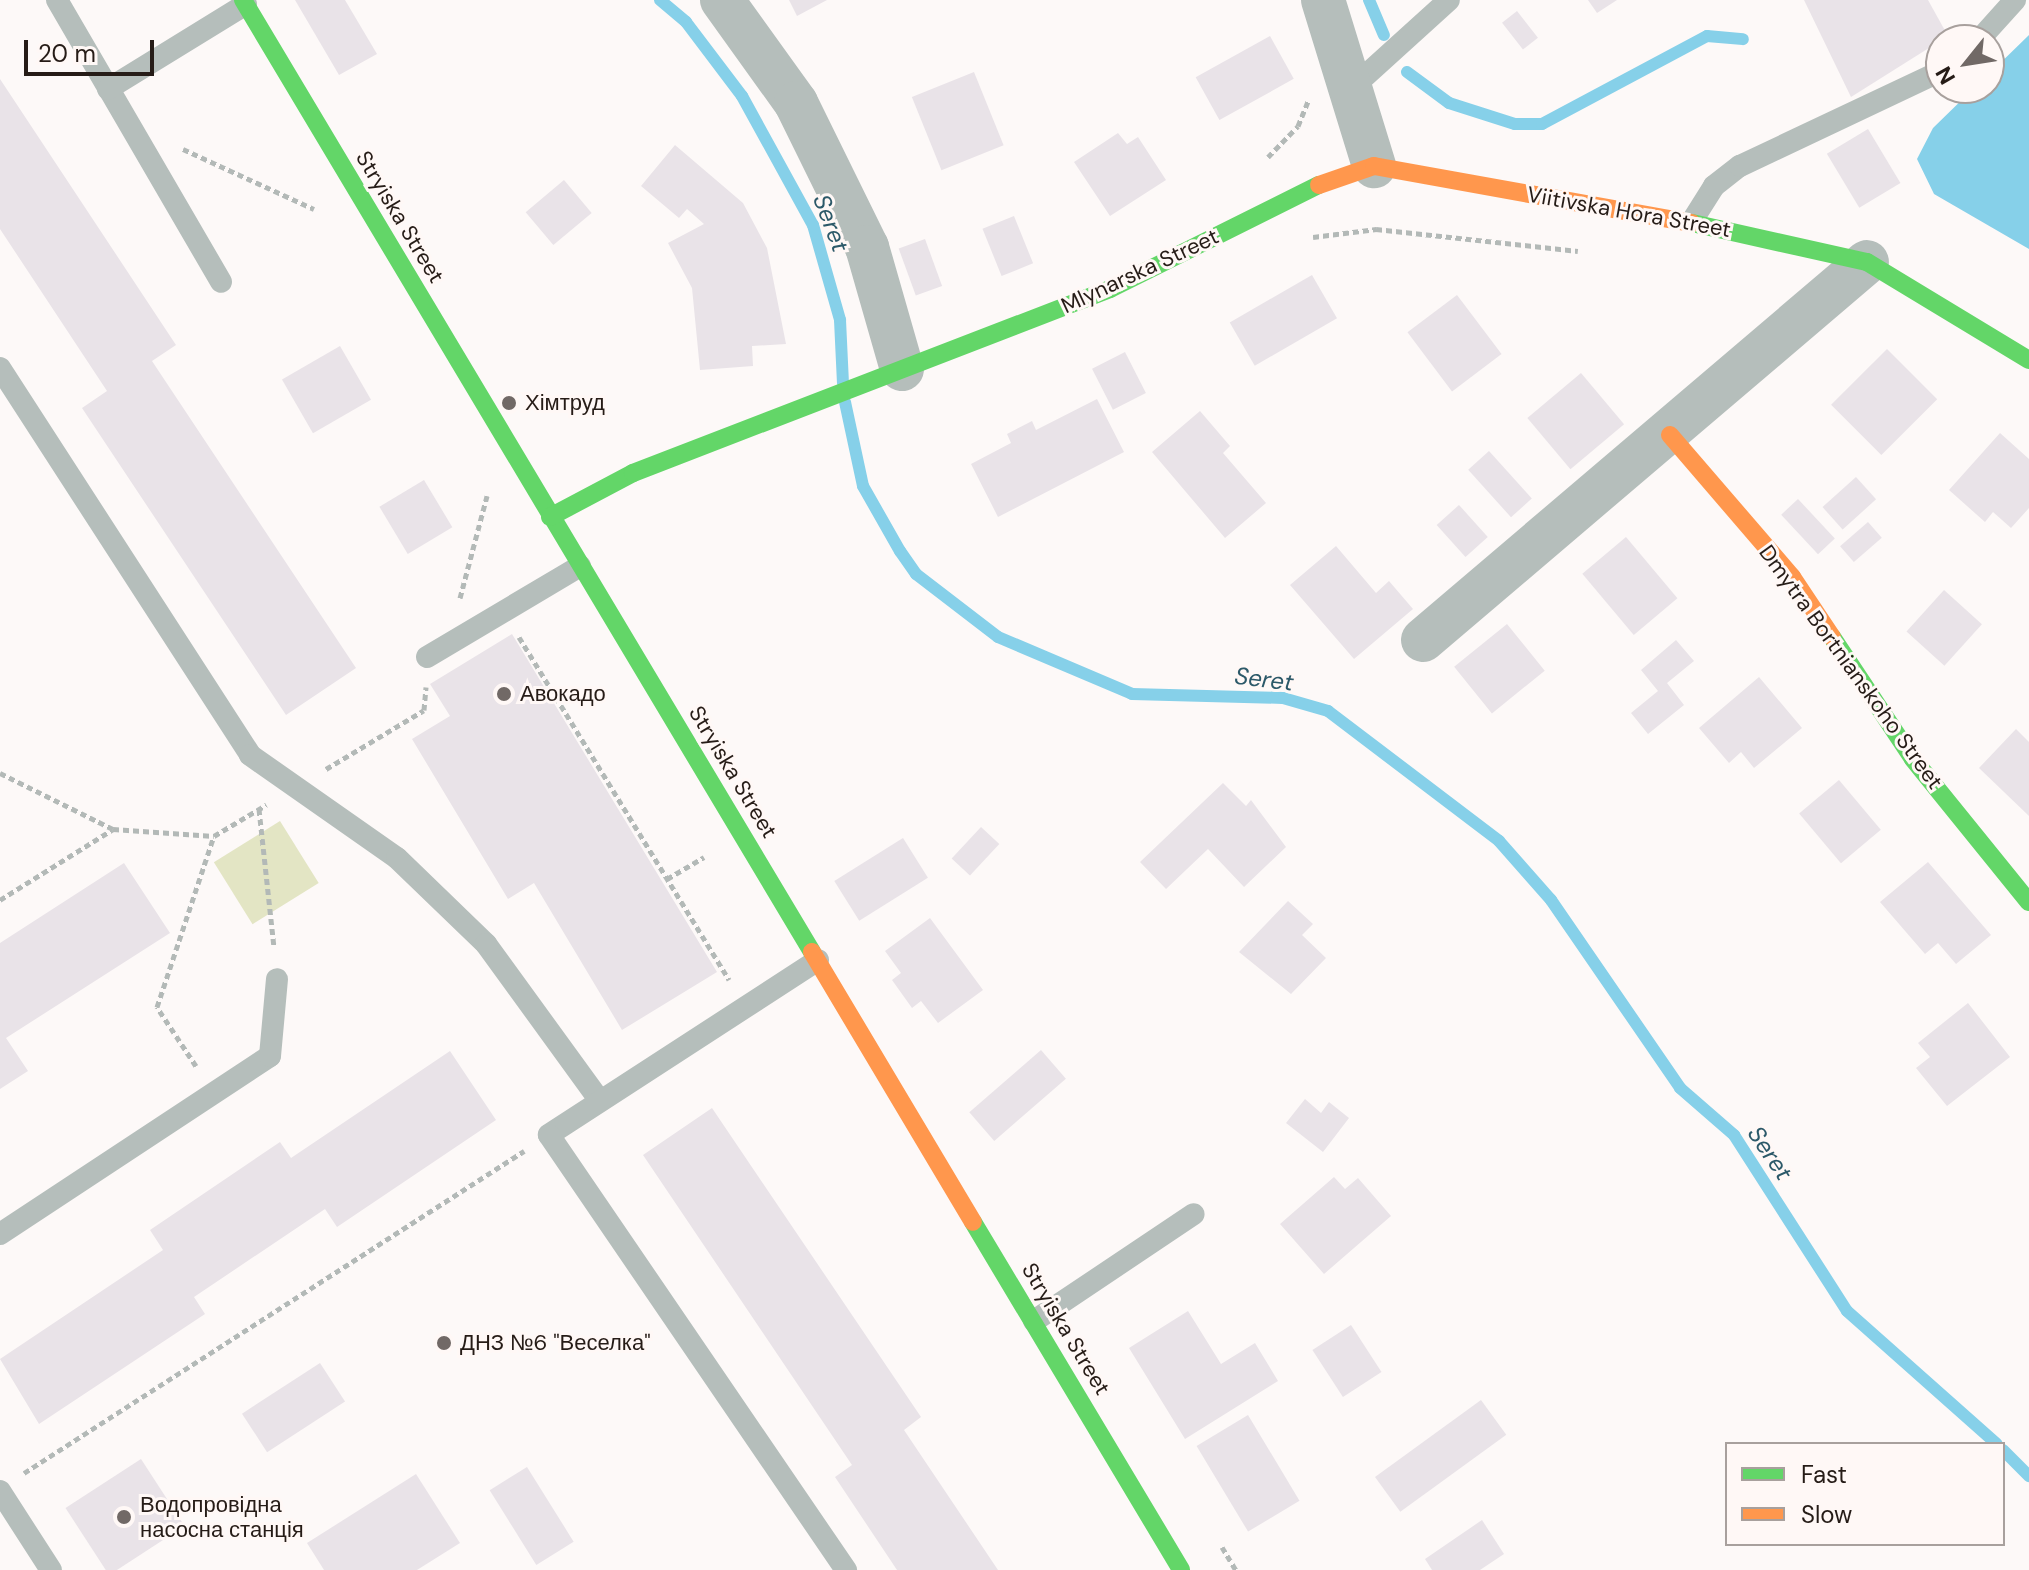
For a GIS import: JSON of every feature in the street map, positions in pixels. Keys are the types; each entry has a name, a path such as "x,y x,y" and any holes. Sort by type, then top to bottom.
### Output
{"street":[{"path":"722,0 796,103 860,234 884,376"},
{"path":"1323,0 1354,86 1374,166"},
{"name":"Stryiska Street","path":"244,2 1181,1570"},
{"name":"Mlynarska Street","path":"550,517 633,473 1110,289 1306,189 1374,166"},
{"name":"Viitivska Hora Street","path":"1374,166 1692,221 1867,262 1973,319 2029,360"},
{"path":"1423,640 1670,435 1867,262"},
{"name":"Dmytra Bortnianskoho Street","path":"1670,435 1792,577 1913,759 2029,902"}],"lane":[{"path":"57,0 221,282"},
{"path":"1354,86 1449,0"},
{"path":"1993,24 2015,0"},
{"path":"108,89 244,2"},
{"path":"1692,221 1714,186 1740,166 1925,79"},
{"path":"0,368 250,755 397,858 486,944 600,1101"},
{"path":"427,657 580,566"},
{"path":"818,960 549,1135 846,1570"},
{"path":"0,1234 270,1056 277,979"},
{"path":"1034,1321 1194,1214"},
{"path":"7,1486 51,1570"}],"path":[{"path":"1256,166 1298,126 1312,91"},
{"path":"129,124 314,209"},
{"path":"1298,243 1376,229 1583,252"},
{"path":"447,646 487,496"},
{"path":"504,613 745,1006"},
{"path":"297,786 424,710"},
{"path":"0,773 113,829 214,836 259,809 277,979"},
{"path":"0,900 113,829"},
{"path":"213,1093 157,1007 214,836"},
{"path":"667,879 706,856"},
{"path":"7,1486 488,1174"},
{"path":"1220,1543 1236,1570"}],"green space":[{"path":"280,821 319,883 253,924 214,862"}],"water":[{"path":"2029,35 2029,249 1934,194 1917,159 1933,128 1958,104 2005,104 2005,58"}],"building":[{"path":"295,0 345,0 377,54 339,75"},
{"path":"789,0 827,0 797,16"},
{"path":"1588,0 1617,0 1597,13"},
{"path":"1804,0 1928,0 1941,24 1925,24 1925,50 1851,97"},
{"path":"1517,11 1538,38 1523,49 1502,23"},
{"path":"1270,36 1294,79 1219,120 1196,77"},
{"path":"974,72 1004,145 941,170 912,97"},
{"path":"0,79 176,345 152,361 356,668 286,715 82,408 107,391 0,229"},
{"path":"1868,129 1900,183 1859,208 1827,154"},
{"path":"1118,133 1127,144 1138,137 1166,180 1110,216 1074,162"},
{"path":"675,145 743,203 767,248 786,344 752,346 753,366 700,370 692,288 668,243 704,224 687,209 679,218 641,186"},
{"path":"564,180 592,213 553,245 526,212"},
{"path":"1014,216 1033,263 1002,276 982,229"},
{"path":"925,239 942,286 916,296 899,249"},
{"path":"1312,275 1337,318 1255,366 1230,322"},
{"path":"1457,295 1502,354 1452,391 1407,332"},
{"path":"340,346 371,400 313,433 282,380"},
{"path":"1887,349 1937,399 1881,455 1831,405"},
{"path":"1125,352 1146,393 1113,410 1092,369"},
{"path":"1581,373 1624,424 1570,469 1527,418"},
{"path":"1097,399 1124,452 998,517 971,464 1011,443 1007,434 1032,421 1036,430"},
{"path":"1200,411 1230,446 1223,453 1266,503 1225,538 1152,452"},
{"path":"2000,433 2029,459 2029,508 2011,528 1993,512 1985,522 1949,490"},
{"path":"1489,451 1532,499 1511,517 1468,470"},
{"path":"1856,477 1876,499 1843,529 1823,507"},
{"path":"424,480 452,527 408,554 379,507"},
{"path":"1798,499 1835,538 1818,554 1781,515"},
{"path":"1459,505 1488,537 1465,557 1437,525"},
{"path":"1868,522 1882,538 1854,562 1840,546"},
{"path":"1626,537 1677,598 1634,635 1582,574"},
{"path":"1336,546 1376,593 1389,581 1413,609 1354,659 1290,585"},
{"path":"1944,590 1982,624 1944,666 1907,632"},
{"path":"1507,624 1545,671 1492,713 1454,667"},
{"path":"512,634 717,972 622,1030 534,883 508,899 412,739 450,716 430,684"},
{"path":"1676,640 1694,661 1667,683 1684,705 1648,734 1631,713 1658,691 1641,670"},
{"path":"1759,677 1802,728 1754,768 1741,752 1729,763 1699,728"},
{"path":"2016,729 2029,742 2029,816 1979,768"},
{"path":"1839,780 1881,830 1841,863 1799,813"},
{"path":"1223,783 1246,806 1251,800 1286,847 1244,887 1208,849 1166,889 1140,862"},
{"path":"981,827 999,844 970,875 952,858"},
{"path":"903,838 928,878 859,921 834,881"},
{"path":"1928,862 1991,935 1956,964 1938,943 1925,954 1880,902"},
{"path":"124,863 170,933 6,1038 28,1071 0,1089 0,943"},
{"path":"1288,901 1313,924 1302,935 1326,958 1291,994 1239,952"},
{"path":"930,918 983,990 938,1023 921,1001 912,1008 892,980 901,973 885,951"},
{"path":"1968,1003 2010,1057 1947,1106 1916,1068 1930,1057 1918,1043"},
{"path":"1041,1050 1066,1079 994,1141 969,1112"},
{"path":"450,1051 496,1120 337,1227 325,1209 194,1297 205,1314 39,1424 0,1359 163,1250 150,1230 280,1142 291,1158"},
{"path":"1305,1099 1321,1113 1329,1102 1349,1118 1323,1152 1286,1123"},
{"path":"712,1108 921,1417 904,1430 998,1570 897,1570 835,1477 852,1465 643,1155"},
{"path":"1334,1177 1345,1189 1358,1178 1391,1216 1324,1274 1280,1224"},
{"path":"1188,1311 1221,1364 1255,1343 1278,1381 1185,1439 1129,1348"},
{"path":"1351,1325 1381,1372 1343,1397 1312,1350"},
{"path":"320,1363 345,1402 267,1452 242,1414"},
{"path":"1481,1400 1506,1435 1400,1512 1375,1477"},
{"path":"1248,1415 1300,1501 1248,1532 1197,1446"},
{"name":"Водопровідна насосна станція","path":"141,1459 185,1526 117,1570 106,1570 66,1508"},
{"path":"527,1467 574,1542 536,1565 490,1490"},
{"path":"416,1474 460,1543 417,1570 324,1570 307,1543"},
{"path":"1482,1520 1504,1554 1480,1570 1432,1570 1425,1559"}],"waterway":[{"name":"Seret","path":"660,0 686,22 742,96 813,225 840,320 843,383"},
{"path":"1369,0 1384,35"},
{"path":"1407,72 1449,103 1515,124 1542,124 1707,36 1743,39"},
{"name":"Seret","path":"845,402 863,486 900,551 916,574 998,637 1132,694 1283,698 1328,711 1499,841 1551,900 1680,1088 1734,1135 1847,1311 1995,1442"},
{"name":"Seret","path":"2005,1452 2029,1476"}],"traffic: fast":[{"path":"243,0 812,952"},
{"path":"550,517 633,473 1110,289 1319,185"},
{"path":"1692,223 1867,262 2029,360"},
{"path":"1832,637 1913,759 2029,902"},
{"path":"973,1222 1181,1570"}],"traffic: slow":[{"path":"1319,185 1374,166 1692,223"},
{"path":"1670,435 1792,577 1832,637"},
{"path":"812,952 973,1222"}],"place":[{"name":"Хімтруд","path":"509,403"},
{"name":"Авокадо","path":"504,694"},
{"name":"ДНЗ №6 \"Веселка\"","path":"444,1343"},
{"name":"Водопровідна насосна станція","path":"124,1517"}]}
